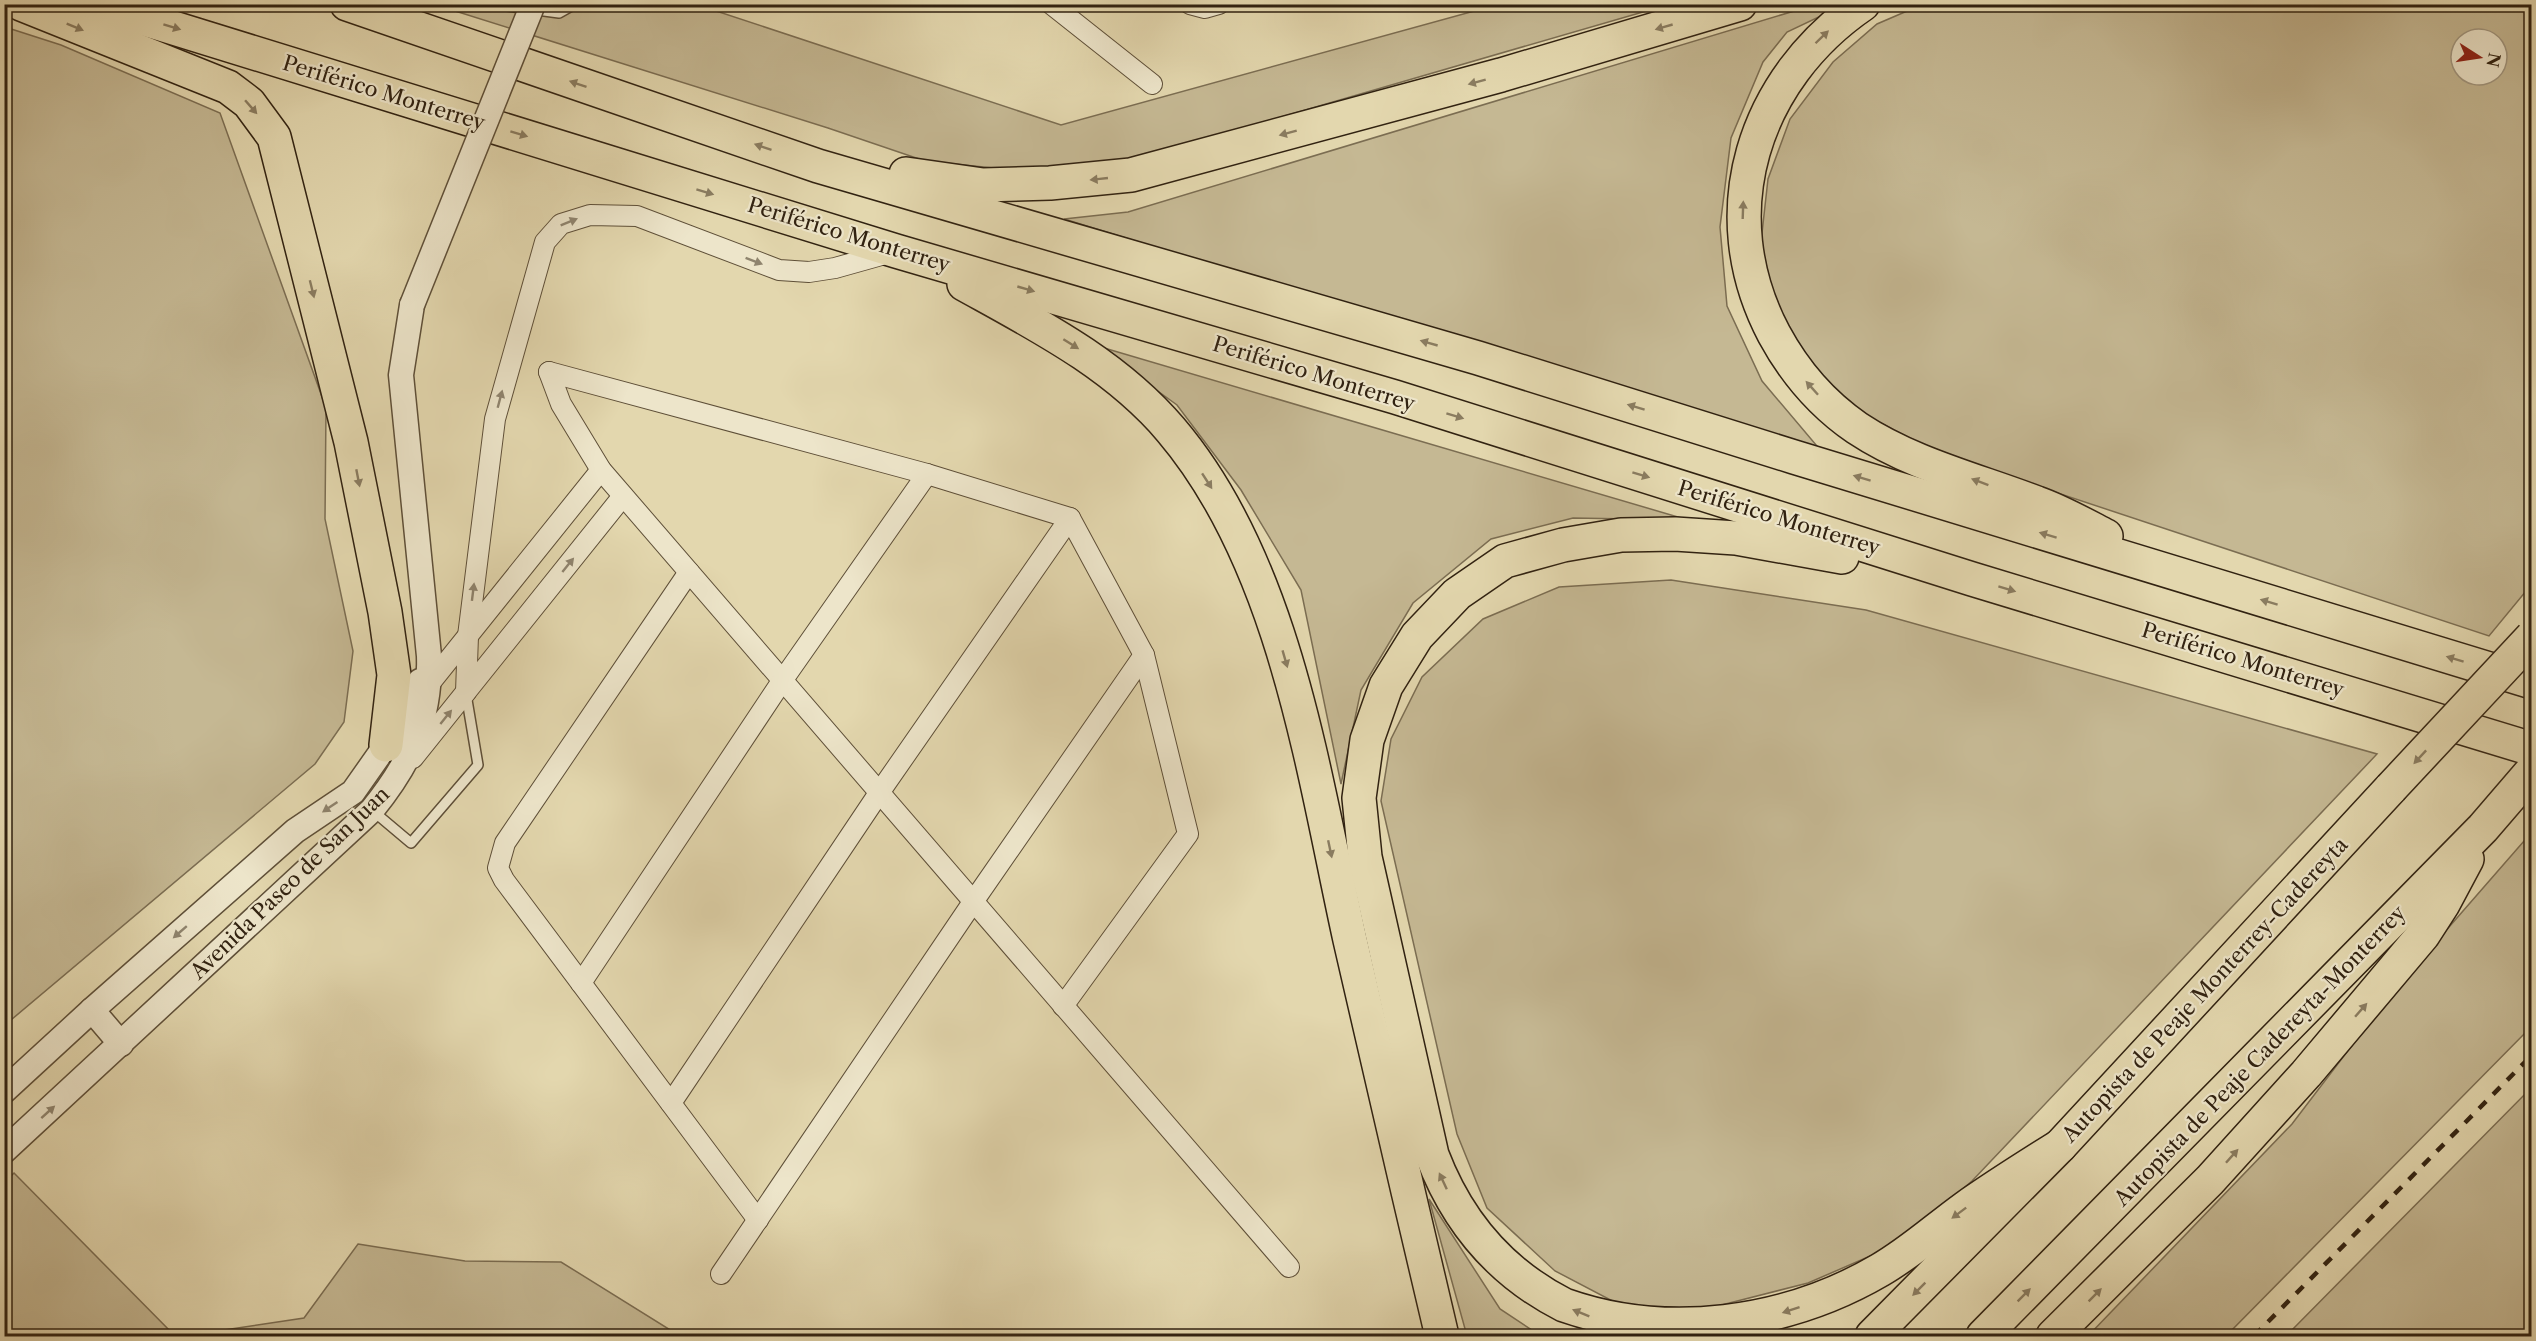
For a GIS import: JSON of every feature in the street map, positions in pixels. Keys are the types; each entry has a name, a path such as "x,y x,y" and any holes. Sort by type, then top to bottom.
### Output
{"highway":[{"path":"21,4 228,87 249,103 274,137 351,442 385,612 394,675 386,745"},
{"name":"Periférico Monterrey","path":"96,4 903,253 1395,397 1972,579 2532,748"},
{"path":"818,166 888,171 983,185 1050,183 1131,175 1501,75 1740,4"},
{"path":"1863,4 1824,35 1786,79 1772,104 1751,158 1743,214 1744,242 1755,287 1767,321 1790,361 1813,390 1833,409 1871,437 1905,454 2039,503 2124,546 2164,570"},
{"path":"358,6 818,166 1478,358 2532,682"},
{"path":"903,253 1049,331 1085,353 1115,376 1171,430 1210,485 1244,546 1275,623 1301,716 1373,1042 1442,1336"},
{"path":"1972,579 1883,566 1736,538 1675,534 1621,536 1563,545 1505,561 1457,594 1417,636 1386,686 1366,740 1359,798 1365,856 1432,1155 1442,1181 1470,1227 1500,1261 1528,1285 1575,1311 1623,1327 1675,1333 1700,1332 1737,1326 1808,1305 1880,1270 1914,1249 1965,1208 2060,1146"},
{"name":"Autopista de Peaje Monterrey-Cadereyta","path":"1872,1336 2060,1146 2532,637"},
{"name":"Autopista de Peaje Cadereyta-Monterrey","path":"1983,1336 2490,818 2532,771"},
{"path":"2053,1336 2210,1180 2400,964 2443,904 2490,818"}],"street":[{"path":"429,656 401,375 412,304 533,4"},
{"path":"1051,4 1152,84"},
{"path":"1193,6 1205,8 1219,4"},
{"path":"466,692 468,636 495,419 545,242 561,224 590,215 637,216 778,270 809,272 903,253"},
{"path":"1063,1006 1188,834 1144,655 1070,518 927,474 549,372 561,404 601,470 782,681 973,902 1063,1006 1289,1267"},
{"path":"430,683 601,470"},
{"path":"581,983 782,681 927,474"},
{"path":"396,779 623,496"},
{"path":"671,1103 879,793 1070,518"},
{"path":"688,572 505,843 500,854 498,868 504,880 758,1220"},
{"path":"721,1274 973,902 1144,655"},
{"name":"Avenida Paseo de San Juan","path":"4,1091 92,1010 296,831 353,792 405,718 429,656"},
{"name":"Avenida Paseo de San Juan","path":"4,1151 372,810 396,779 415,742 425,711 430,683 429,656"},
{"path":"353,792 372,810"},
{"path":"92,1010 121,1044"}],"lane":[{"path":"491,4 559,12 575,4"},
{"path":"372,810 411,843 478,765 466,692"}],"shaded area":[{"path":"436,5 698,5 1061,125 1496,5 1667,5 1112,166 1023,171 925,161 828,128"},
{"path":"1814,5 1844,5 1787,32 1763,62 1731,138 1720,227 1727,306 1762,381 1822,452 1064,219 1128,212"},
{"path":"1921,5 2531,5 2531,585 2489,636 1943,455 1861,413 1802,357 1775,303 1761,242 1768,179 1790,119 1833,62 1877,24"},
{"path":"5,27 61,45 220,113 326,408 325,519 353,651 344,722 315,764 5,1025"},
{"path":"1094,345 1688,520 1573,518 1491,539 1413,603 1361,690 1341,784 1301,590 1241,490 1177,405"},
{"path":"1671,580 1866,610 2377,754 1972,1181 1898,1244 1808,1283 1706,1309 1620,1305 1555,1271 1487,1208 1457,1134 1381,801 1391,739 1422,677 1483,619 1559,587"},
{"path":"2531,833 2531,1027 2226,1336 2088,1336 2292,1124 2395,989"},
{"path":"2531,1088 2531,1336 2286,1336"},
{"path":"14,1173 175,1336 5,1336 5,1182"},
{"path":"1429,1199 1500,1309 1541,1336 1467,1336"},
{"path":"358,1244 465,1261 561,1262 680,1336 184,1336 304,1318"}],"railway":[{"path":"2254,1336 2532,1055"}]}
